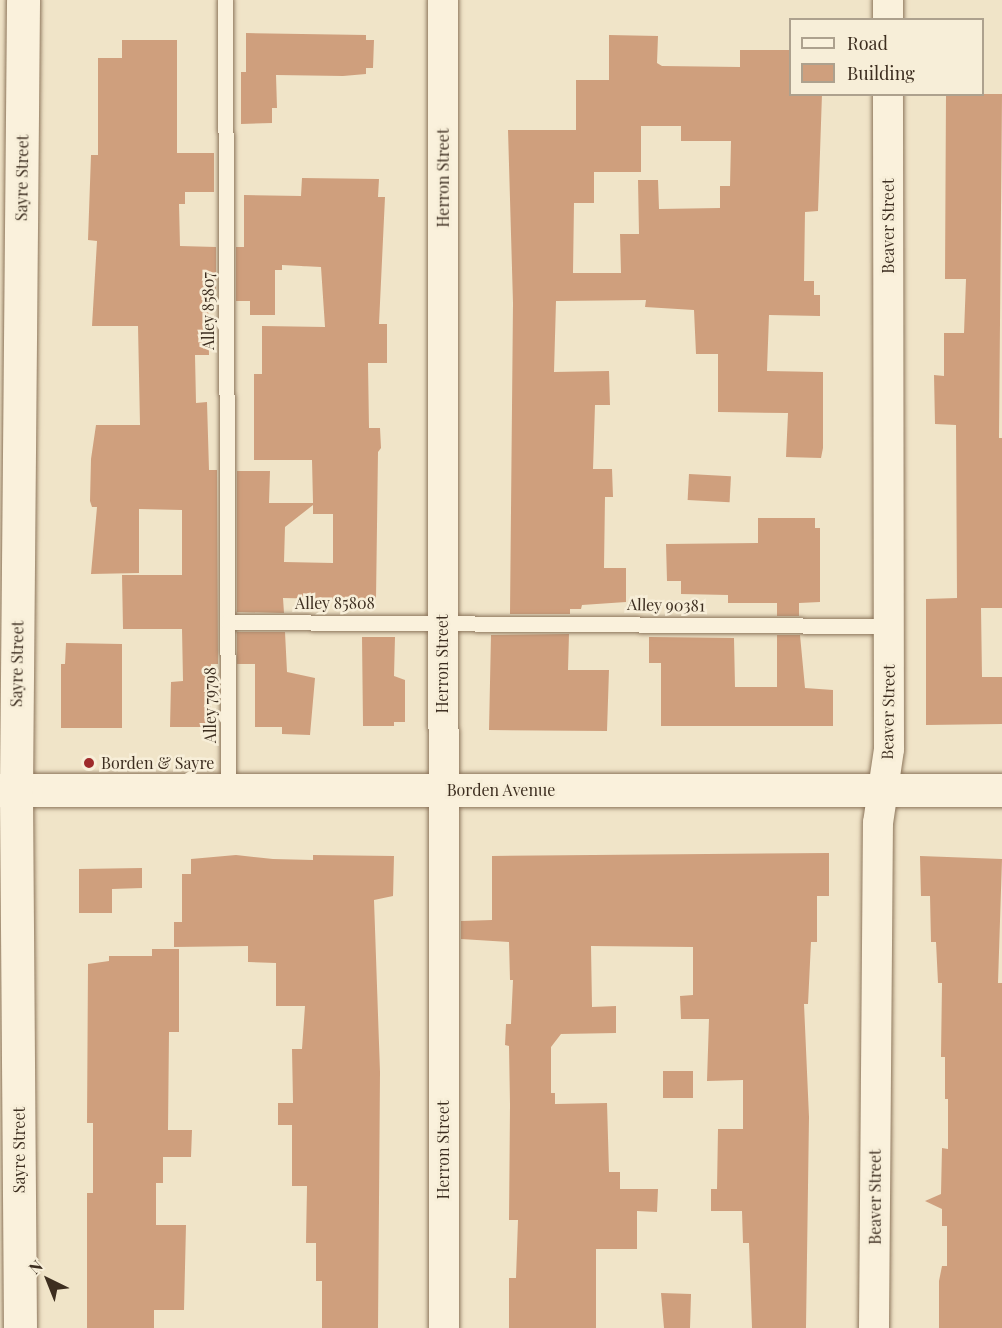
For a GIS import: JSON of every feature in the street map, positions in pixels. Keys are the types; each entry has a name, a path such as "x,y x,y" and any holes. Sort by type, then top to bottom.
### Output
{"street":[{"name":"Sayre Street","path":"20,1328 8,790 23,0"},
{"name":"Herron Street","path":"443,0 444,1328"},
{"path":"888,0 888,18"},
{"name":"Beaver Street","path":"874,1328 878,823 885,788 889,626 888,96"},
{"name":"Borden Avenue","path":"8,790 228,788 1002,790"}],"lane":[{"name":"Alley 85807","path":"225,0 228,622"},
{"name":"Alley 85808","path":"228,622 442,621"},
{"name":"Alley 90381","path":"442,621 889,626"},
{"name":"Alley 79798","path":"228,622 228,788"}],"building":[{"path":"246,33 366,35 366,40 374,40 373,68 366,68 366,74 343,76 276,75 277,108 272,108 272,123 241,124 241,72 246,72"},
{"path":"609,35 658,36 657,63 662,66 740,67 740,50 789,50 789,96 822,96 818,211 805,212 804,281 814,281 814,295 820,295 820,316 769,315 767,371 823,372 823,448 821,458 786,457 788,413 718,412 718,354 696,354 694,310 645,307 646,300 556,301 554,372 609,371 610,405 595,405 593,469 612,469 613,497 605,497 604,568 626,568 626,602 582,605 581,609 570,609 570,614 510,614 513,303 508,130 576,130 576,80 609,80","holes":["641,126 681,126 681,141 731,141 730,186 720,186 720,208 659,209 658,180 638,180 639,234 620,234 621,273 573,273 574,203 594,203 594,172 641,172"]},
{"path":"122,40 177,40 177,153 214,153 214,192 185,192 185,204 179,204 180,246 216,247 216,301 208,301 209,355 195,355 196,403 207,402 209,470 217,470 218,664 211,664 210,727 170,727 171,682 183,681 182,629 123,629 122,575 182,575 182,510 139,509 139,573 91,574 97,507 92,507 90,501 91,459 96,425 140,425 138,326 92,326 97,241 88,240 91,155 98,155 98,58 122,58"},
{"path":"1002,94 999,438 1002,438 1002,608 981,608 982,677 1002,677 1002,724 926,725 926,599 957,598 956,425 935,424 934,375 944,376 944,333 964,333 966,279 945,279 946,96"},
{"path":"302,178 379,179 378,197 385,197 379,324 387,324 387,363 368,363 369,428 380,428 381,448 378,452 376,600 283,598 284,613 237,612 237,471 270,471 269,503 313,503 312,460 254,460 254,374 262,374 262,326 325,327 321,267 282,265 282,270 275,270 275,315 250,315 250,301 236,301 236,247 244,247 244,195 301,196","holes":["313,505 313,514 333,514 333,563 284,562 285,527"]},
{"path":"689,474 731,476 730,502 688,500"},
{"path":"758,518 815,518 815,528 820,528 820,602 799,603 799,616 777,616 777,603 728,603 728,595 681,594 681,581 667,581 666,544 758,543"},
{"path":"237,632 285,632 287,672 315,678 310,735 282,734 282,727 255,727 255,664 237,664"},
{"path":"569,634 568,670 609,670 607,731 489,730 491,635"},
{"path":"777,635 800,635 805,688 833,690 833,726 661,726 661,663 649,663 649,637 734,638 735,687 777,687"},
{"path":"362,637 395,637 394,676 405,680 405,722 394,722 394,726 363,726"},
{"path":"66,643 122,644 122,728 61,728 61,664 65,664"},
{"path":"829,853 829,896 817,896 817,942 811,942 808,1004 804,1004 809,1117 806,1328 752,1328 749,1243 743,1243 742,1211 711,1211 711,1189 717,1189 718,1129 743,1129 743,1080 707,1081 709,1019 681,1019 680,996 693,995 693,947 591,946 592,1007 616,1006 616,1033 561,1034 551,1047 551,1093 555,1093 555,1104 607,1103 609,1172 620,1172 620,1189 658,1189 657,1212 637,1211 637,1249 596,1249 596,1328 509,1328 509,1278 516,1278 518,1220 509,1220 509,1046 505,1045 506,1024 511,1024 513,980 510,980 509,942 461,939 461,921 492,920 492,856"},
{"path":"236,855 313,860 313,855 394,856 393,896 374,900 380,1072 378,1328 322,1328 322,1281 316,1281 316,1243 306,1243 307,1186 292,1186 292,1125 278,1125 278,1103 293,1103 292,1049 302,1049 305,1006 276,1006 276,963 248,962 248,946 174,947 174,922 182,922 182,874 191,874 191,859"},
{"path":"920,856 1002,859 998,983 1002,983 1002,1328 939,1328 939,1281 942,1266 947,1266 947,1226 942,1226 942,1209 925,1201 941,1194 942,1148 948,1149 948,1099 945,1099 945,1057 941,1057 942,983 938,983 936,942 931,942 930,896 921,896"},
{"path":"142,868 142,888 112,889 112,913 79,913 79,869"},
{"path":"152,949 179,949 179,1032 169,1032 168,1130 192,1130 191,1157 163,1157 163,1183 156,1183 156,1225 186,1225 184,1310 154,1310 154,1328 87,1328 87,1193 93,1193 93,1123 87,1123 88,964 109,961 109,956 152,956"},
{"path":"663,1071 693,1071 693,1098 663,1098"},
{"path":"661,1293 691,1294 690,1328 664,1328"}],"place":[{"name":"Borden & Sayre","path":"89,763"}]}
